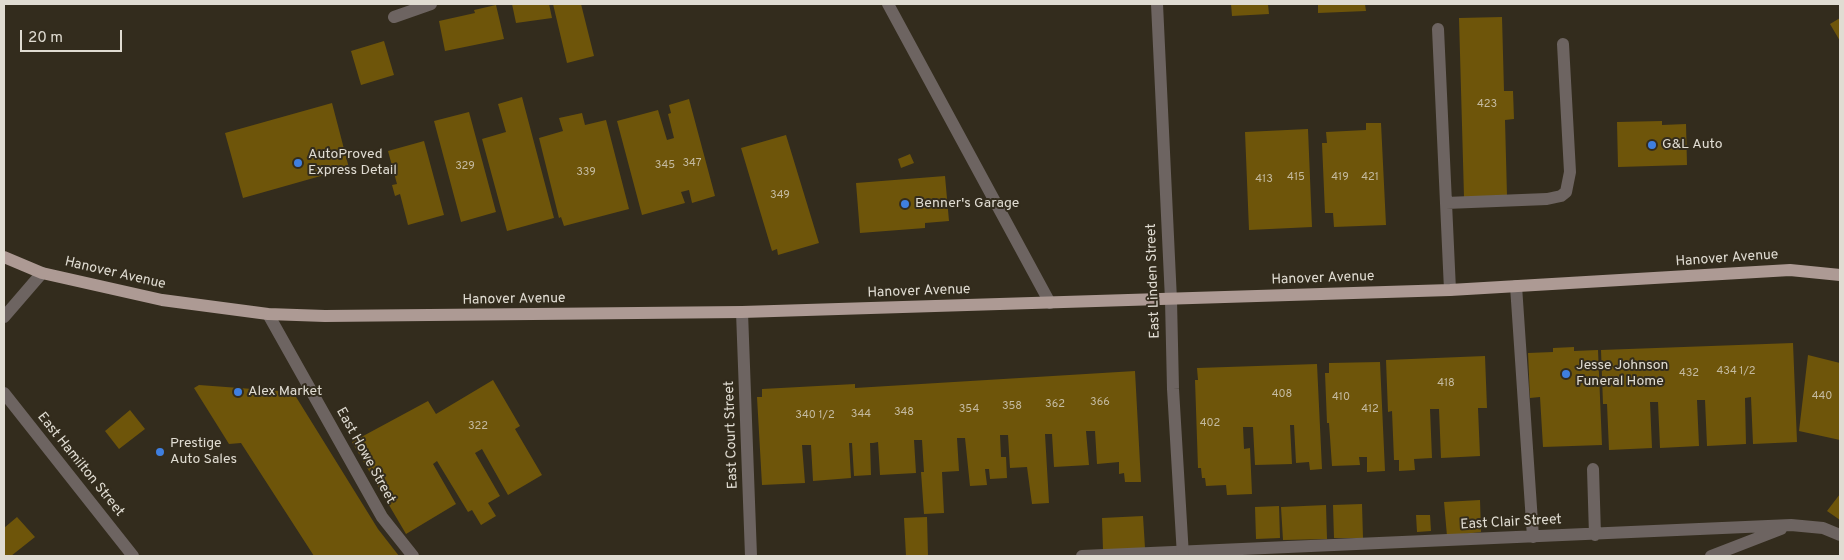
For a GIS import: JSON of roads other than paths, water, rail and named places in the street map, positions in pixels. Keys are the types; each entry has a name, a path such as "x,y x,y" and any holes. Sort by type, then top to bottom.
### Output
{"main road":[{"name":"Hanover Avenue","path":"4,257 42,273 162,300 268,314 414,316 742,312 1171,300 1450,290 1790,270 1840,275"}],"street":[{"path":"394,17 431,4"},
{"path":"888,4 1050,303"},
{"name":"East Linden Street","path":"1157,4 1182,554"},
{"path":"1438,29 1450,290"},
{"path":"1446,203 1547,199 1561,196 1566,192 1570,172 1564,44"},
{"path":"4,317 42,273"},
{"path":"1516,286 1533,537"},
{"name":"East Court Street","path":"742,312 752,556"},
{"name":"East Howe Street","path":"268,314 382,517 413,556"},
{"name":"East Hamilton Street","path":"4,393 133,556"},
{"path":"1593,469 1595,535"},
{"path":"1711,556 1791,525"},
{"name":"East Clair Street","path":"1082,556 1182,554 1791,525 1823,528 1840,535"}],"place":[{"name":"G&L Auto","path":"1652,145"},
{"name":"AutoProved Express Detail","path":"298,163"},
{"name":"Benner's Garage","path":"905,204"},
{"name":"Jesse Johnson Funeral Home","path":"1566,374"},
{"name":"Alex Market","path":"238,392"},
{"name":"Prestige Auto Sales","path":"160,452"}]}
